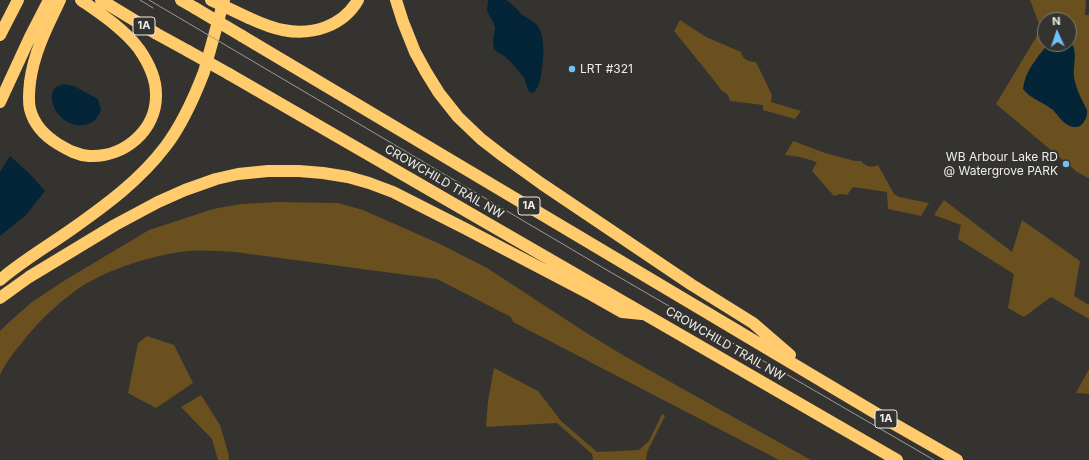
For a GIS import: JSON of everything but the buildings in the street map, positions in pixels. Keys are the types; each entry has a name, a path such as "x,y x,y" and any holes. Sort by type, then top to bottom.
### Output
{"highway":[{"path":"0,35 18,0"},
{"path":"0,102 49,0"},
{"path":"60,0 42,38 31,72 29,92 30,110 38,127 50,139 68,151 88,156 98,156 115,152 131,144 139,137 151,121 154,113 156,94 150,66 128,36 81,0"},
{"name":"CROWCHILD TRAIL NW","path":"101,0 157,34 229,74 897,460"},
{"name":"CROWCHILD TRAIL NW","path":"181,0 957,460"},
{"path":"211,0 270,27 300,31 313,31 334,24 342,18 358,0"},
{"path":"0,280 24,261 105,205 125,189 147,168 165,147 186,112 200,82 224,0"},
{"path":"396,0 415,52 426,72 439,93 458,117 481,138 542,184 692,285 753,323 816,376"},
{"path":"0,298 29,276 116,225 158,202 185,190 238,174 268,171 299,171 348,177 393,192 622,312 645,314"}],"shaded area":[{"path":"1030,0 1086,0 1085,15 1089,15 1089,178 1077,172 996,104 1037,36 1037,52 1077,52 1077,12 1037,12 1037,18"},
{"path":"680,20 706,37 741,52 743,57 747,60 756,62 772,95 771,102 801,111 795,119 763,110 763,105 730,101 728,95 721,90 674,31"},
{"path":"793,141 825,153 855,161 861,161 865,165 878,165 894,194 899,197 929,203 921,216 888,209 887,192 853,187 847,195 840,194 834,196 812,171 817,162 800,157 785,155"},
{"path":"944,200 1012,252 1022,220 1080,261 1074,296 1089,305 1089,319 1051,297 1024,317 1008,308 1014,274 958,239 961,225 934,215"},
{"path":"278,202 338,203 363,210 440,244 487,268 626,357 811,460 779,460 513,322 511,317 437,279 235,252 208,250 167,254 139,261 98,277 75,291 41,320 14,352 0,375 0,331 32,302 67,279 149,230 213,209 241,204"},
{"path":"147,336 174,345 193,383 156,408 128,393 138,343"},
{"path":"494,368 538,391 561,421 597,452 639,450 649,441 662,414 665,416 647,452 646,460 593,460 592,454 557,423 486,427 488,401"},
{"path":"1089,369 1089,394 1076,393"},
{"path":"201,395 220,425 229,460 218,460 212,439 181,407"}],"water":[{"path":"488,0 506,0 520,13 535,23 540,29 543,39 543,63 540,82 533,93 529,92 525,79 510,61 494,49 493,42 495,28 487,11"},
{"path":"1042,52 1075,52 1075,83 1087,110 1085,121 1081,125 1077,127 1069,126 1053,110 1023,89 1026,76"},
{"path":"63,84 74,86 98,99 101,110 95,120 87,124 74,124 67,122 57,113 54,107 52,94 55,88"},
{"path":"10,156 29,173 45,191 26,215 0,236 0,172"}],"tram line":[{"path":"140,0 153,8"},
{"path":"149,0 600,266 934,460"}],"place":[{"name":"LRT #321","path":"572,69"},
{"name":"WB Arbour Lake RD @ Watergrove PARK","path":"1066,164"}]}
